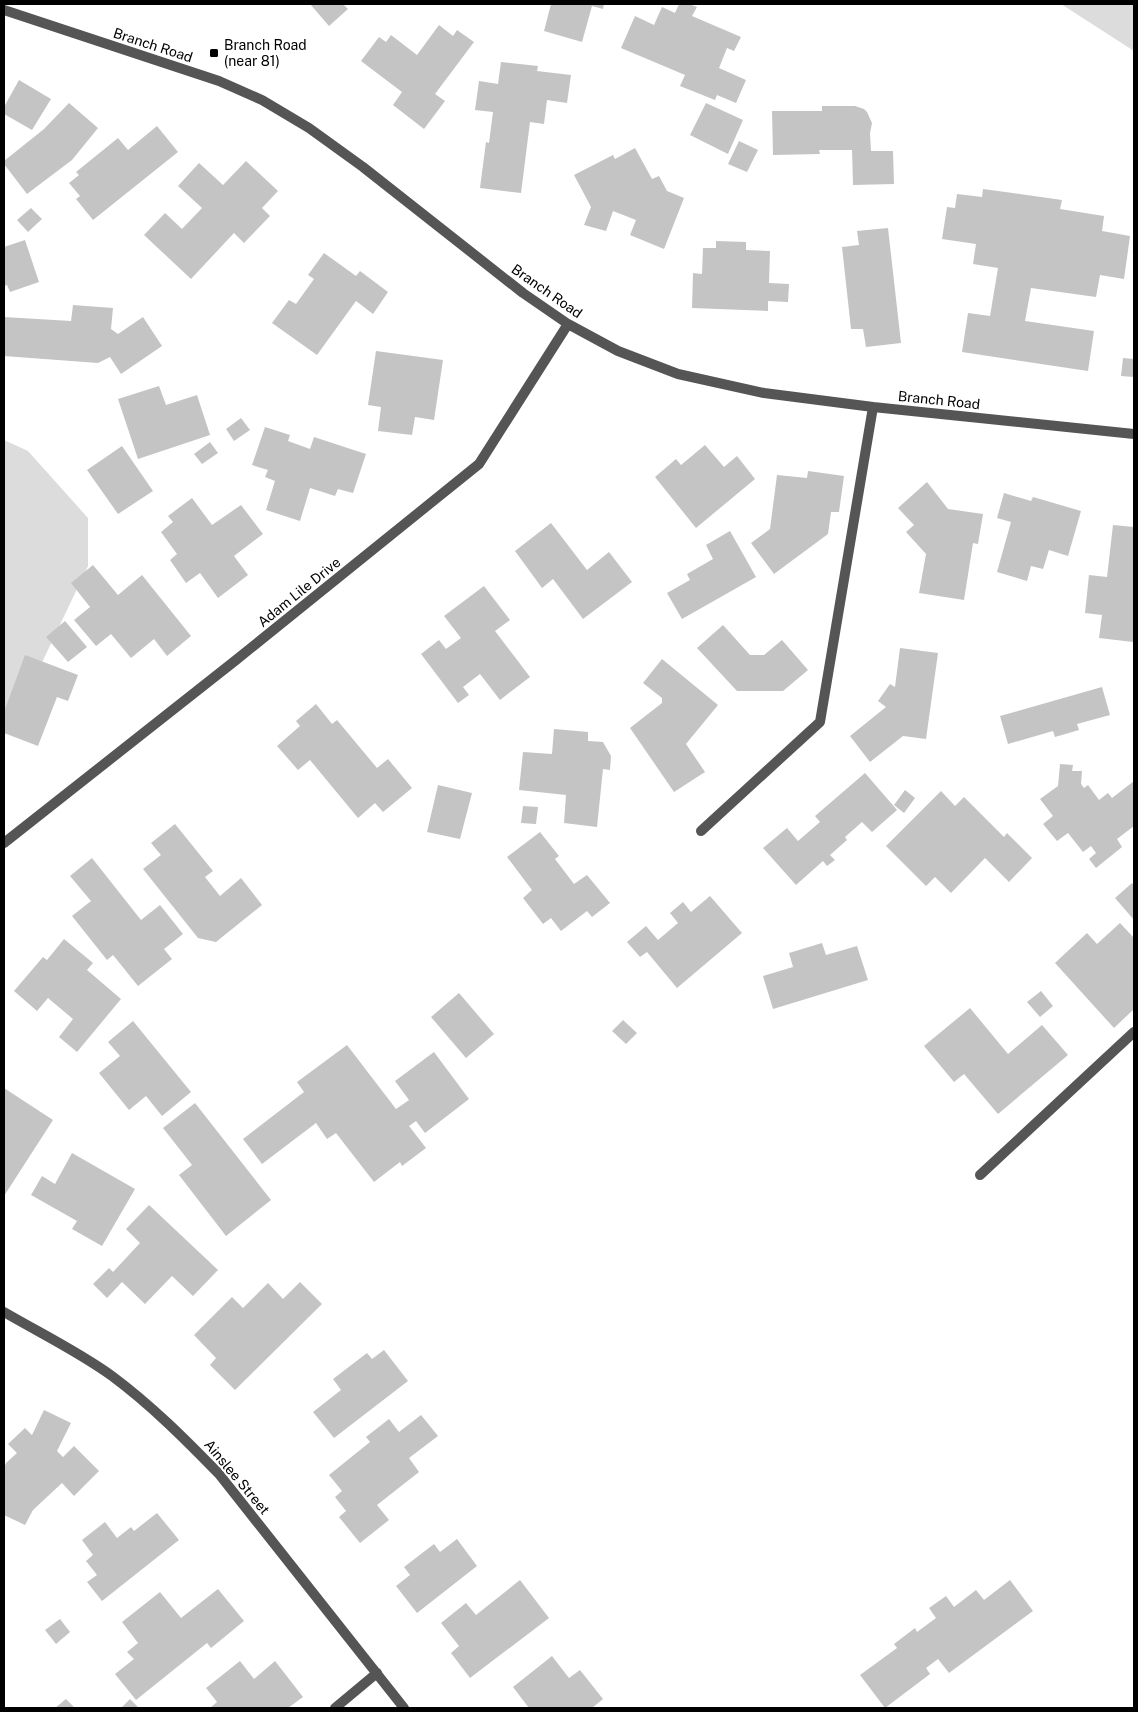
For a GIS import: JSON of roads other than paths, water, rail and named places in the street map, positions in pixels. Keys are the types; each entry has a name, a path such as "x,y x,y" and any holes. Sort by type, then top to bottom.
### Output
{"street":[{"name":"Branch Road","path":"4,10 219,81 262,100 309,128 363,167 523,293 568,324 618,351 678,374 764,393 874,407 1134,434"},
{"name":"Adam Lile Drive","path":"4,842 236,660 479,464 568,324"},
{"path":"702,831 820,722 874,407"},
{"path":"980,1175 1134,1032"},
{"name":"Ainslee Street","path":"4,1312 111,1375 187,1440 219,1474 404,1708"},
{"path":"335,1708 377,1674"}],"place":[{"name":"Branch Road (near 81)","path":"214,53"}]}
